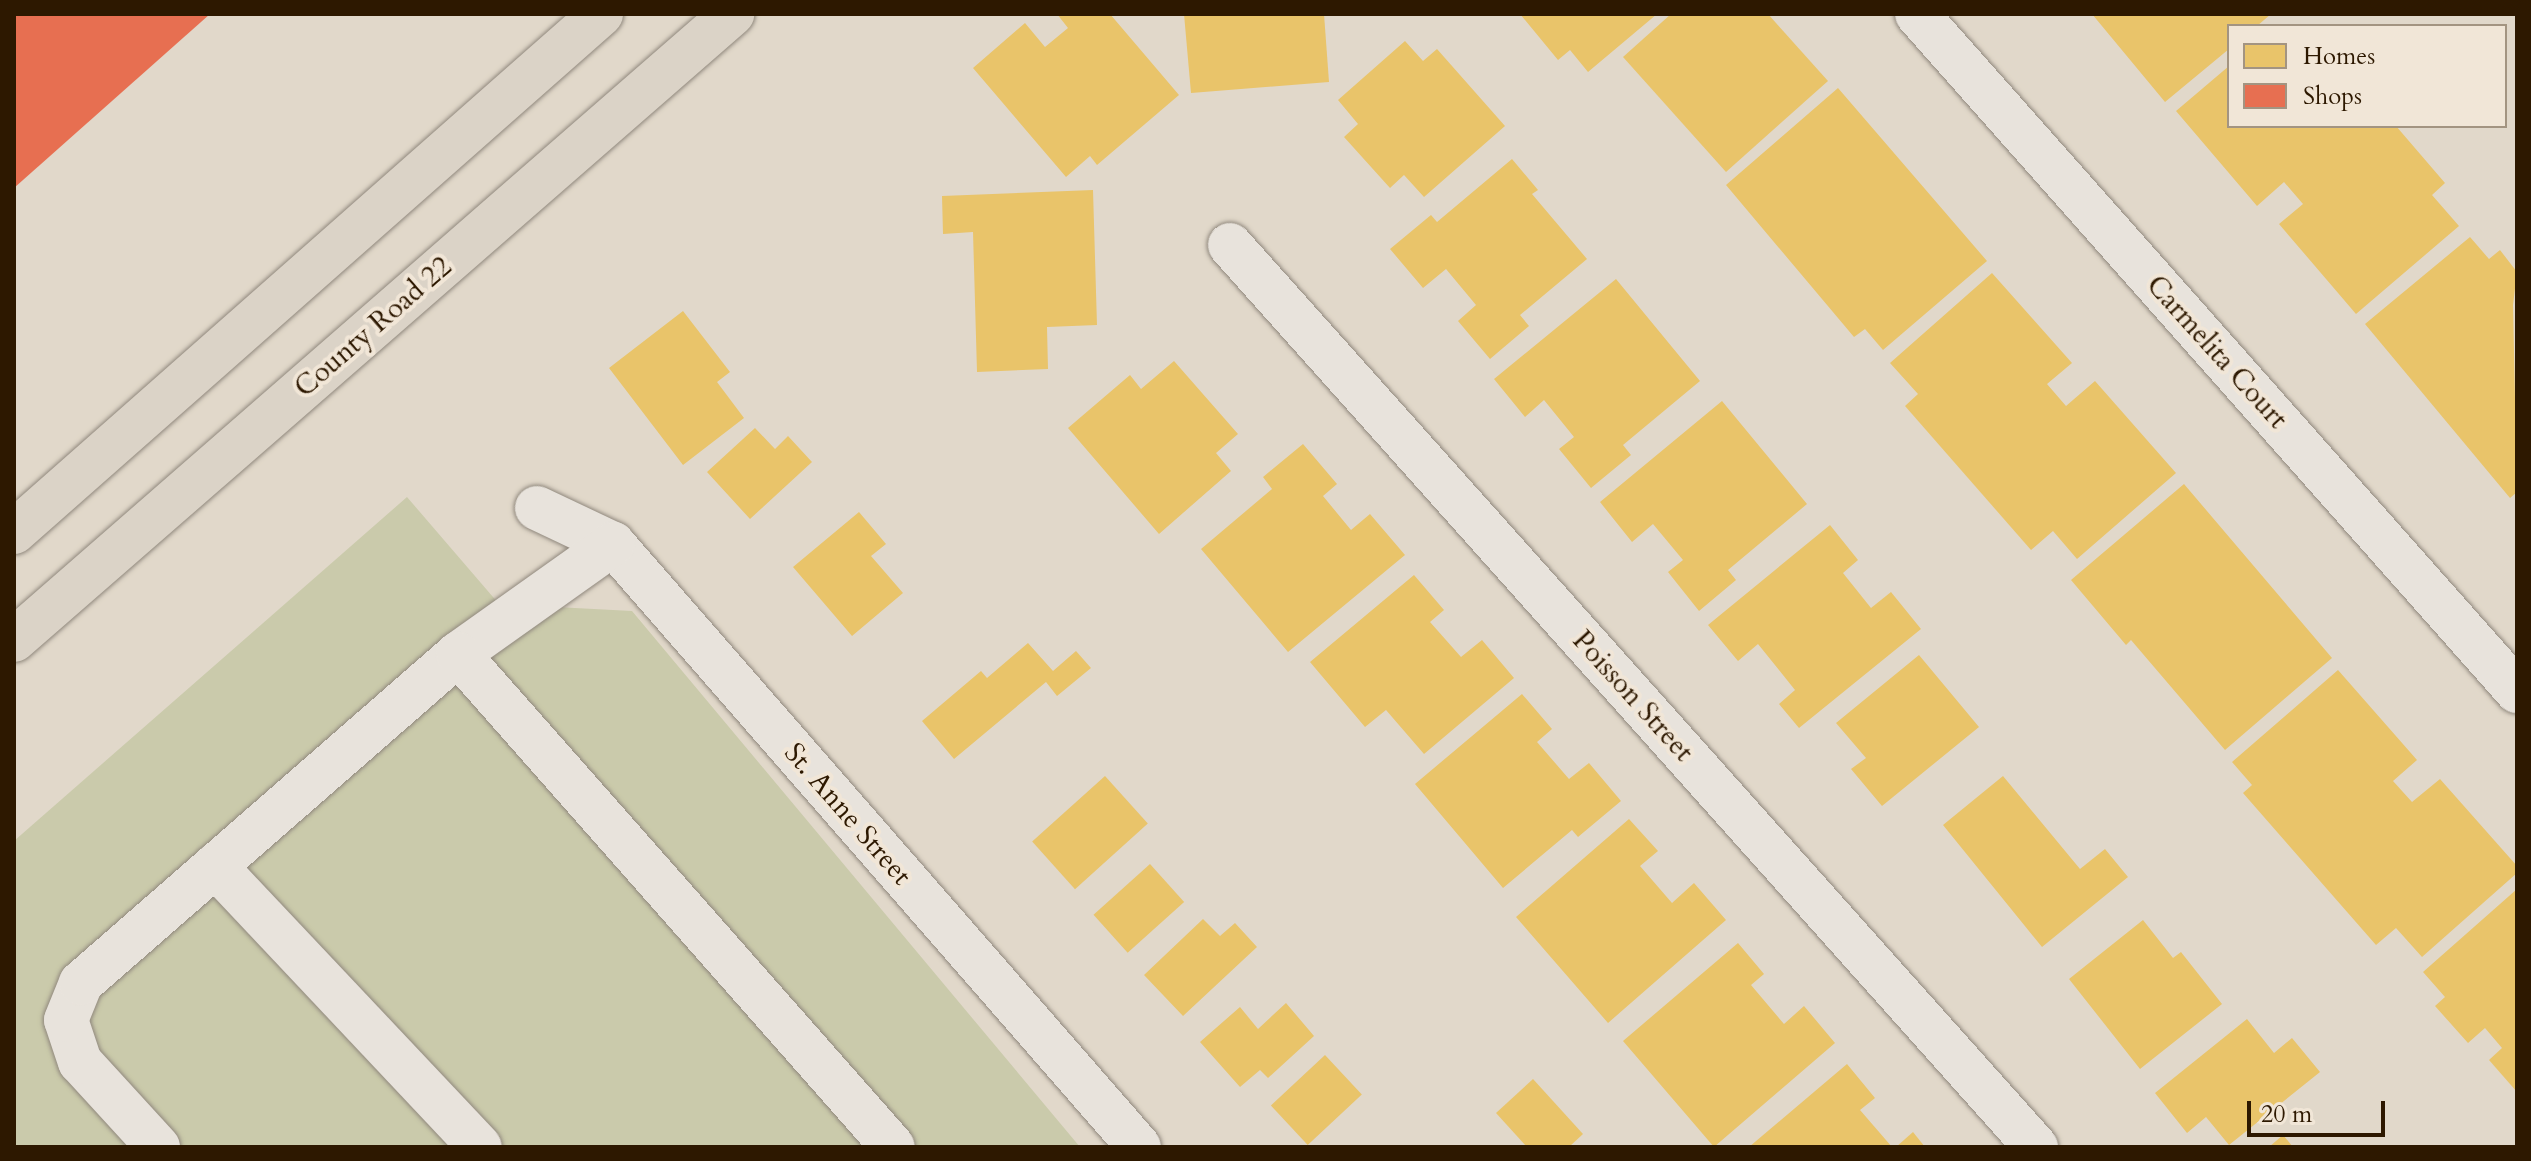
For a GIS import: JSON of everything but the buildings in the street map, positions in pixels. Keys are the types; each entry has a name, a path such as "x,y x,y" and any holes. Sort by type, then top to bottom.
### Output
{"main road":[{"path":"14,532 601,14"},
{"name":"County Road 22","path":"14,640 732,14"}],"street":[{"name":"Carmelita Court","path":"1917,14 2517,691"},
{"name":"Poisson Street","path":"1230,245 2036,1147"},
{"name":"St. Anne Street","path":"537,508 613,544 1139,1147"},
{"path":"158,1147 80,1062 66,1020 81,983 458,654 613,544"},
{"path":"458,654 893,1147"},
{"path":"215,866 480,1147"}],"green space":[{"path":"407,497 499,604 632,611 1080,1147 14,1147 14,841"}]}
